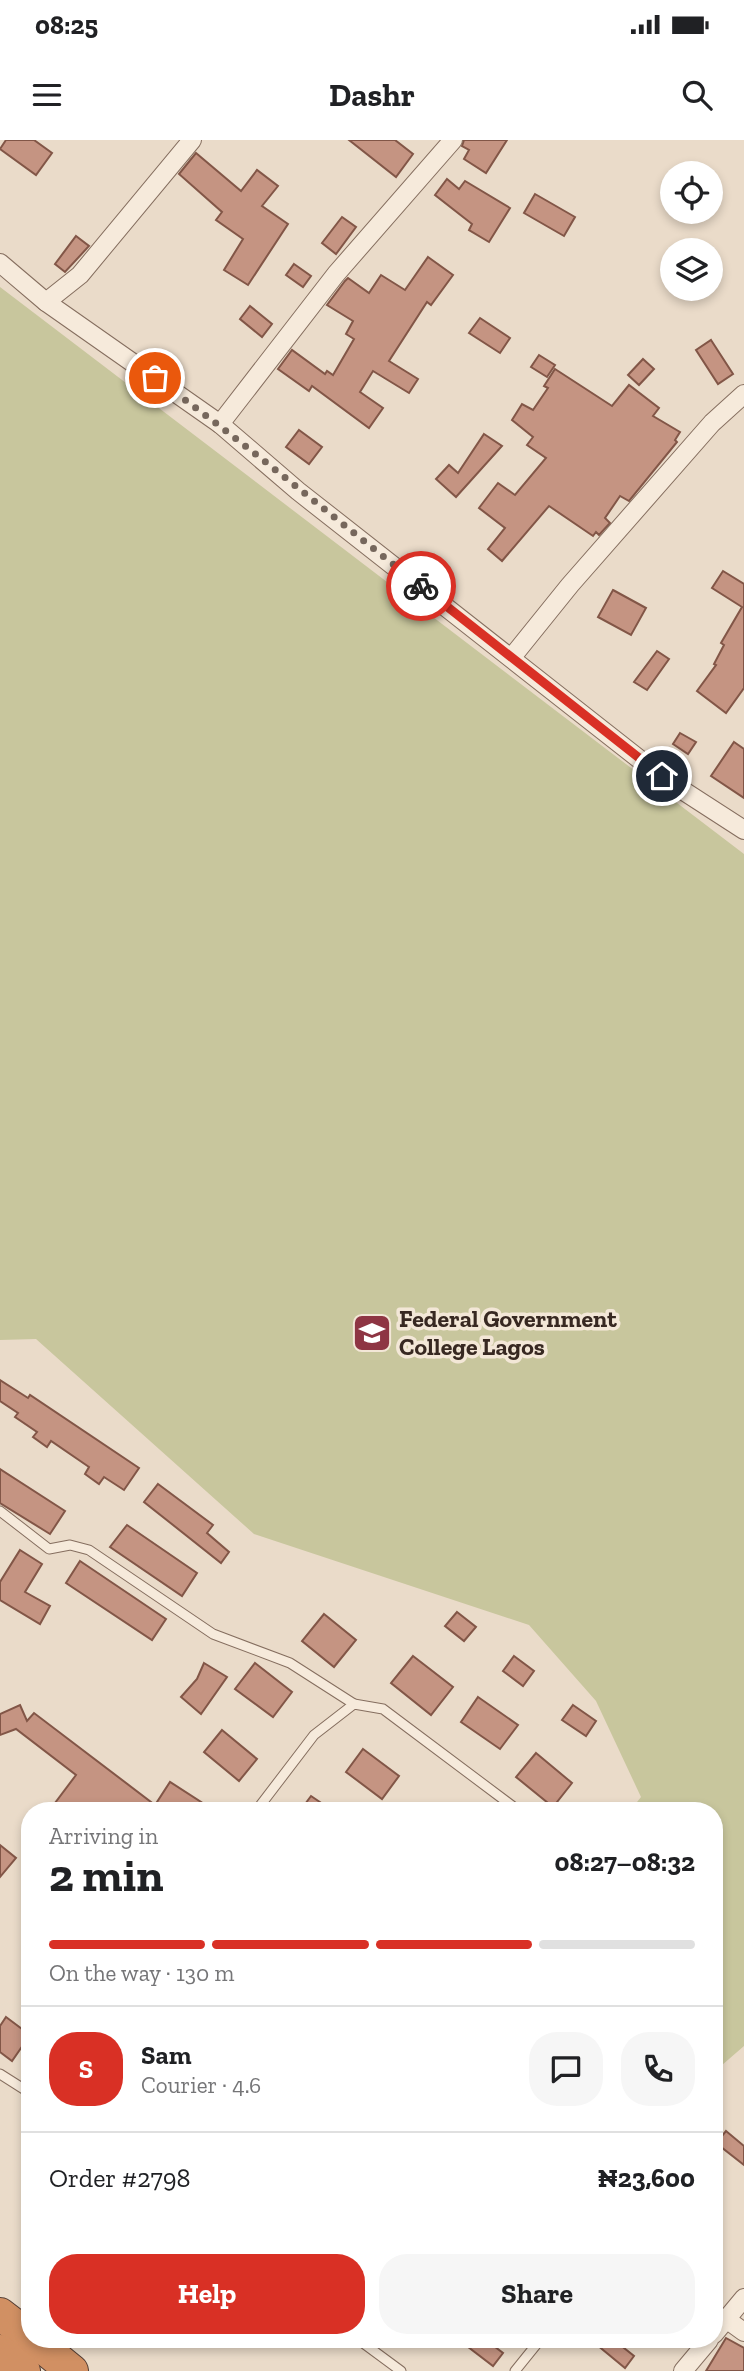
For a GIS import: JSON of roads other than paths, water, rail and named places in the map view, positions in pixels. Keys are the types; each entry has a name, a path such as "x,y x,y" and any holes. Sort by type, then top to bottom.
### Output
{"highway":[{"path":"0,2314 21,2330"},
{"path":"44,2348 72,2371"},
{"path":"0,2351 24,2371"}],"street":[{"path":"46,302 80,275 192,140"},
{"path":"220,424 335,274 453,140"},
{"path":"0,263 46,302 220,424 298,491 662,776 744,830"},
{"path":"512,657 570,585 712,423 744,394"},
{"path":"723,2323 744,2298"},
{"path":"726,2319 744,2332"},
{"path":"683,2371 702,2348"}],"lane":[{"path":"0,1511 49,1549 70,1545 89,1550 213,1634 290,1663 355,1704 383,1709 507,1802"},
{"path":"263,1802 314,1735 355,1704"},
{"path":"0,2074 21,2087"},
{"path":"370,2348 401,2371"},
{"path":"515,2371 534,2348"}],"place":[{"name":"Federal Government College Lagos","path":"372,1333"}]}
